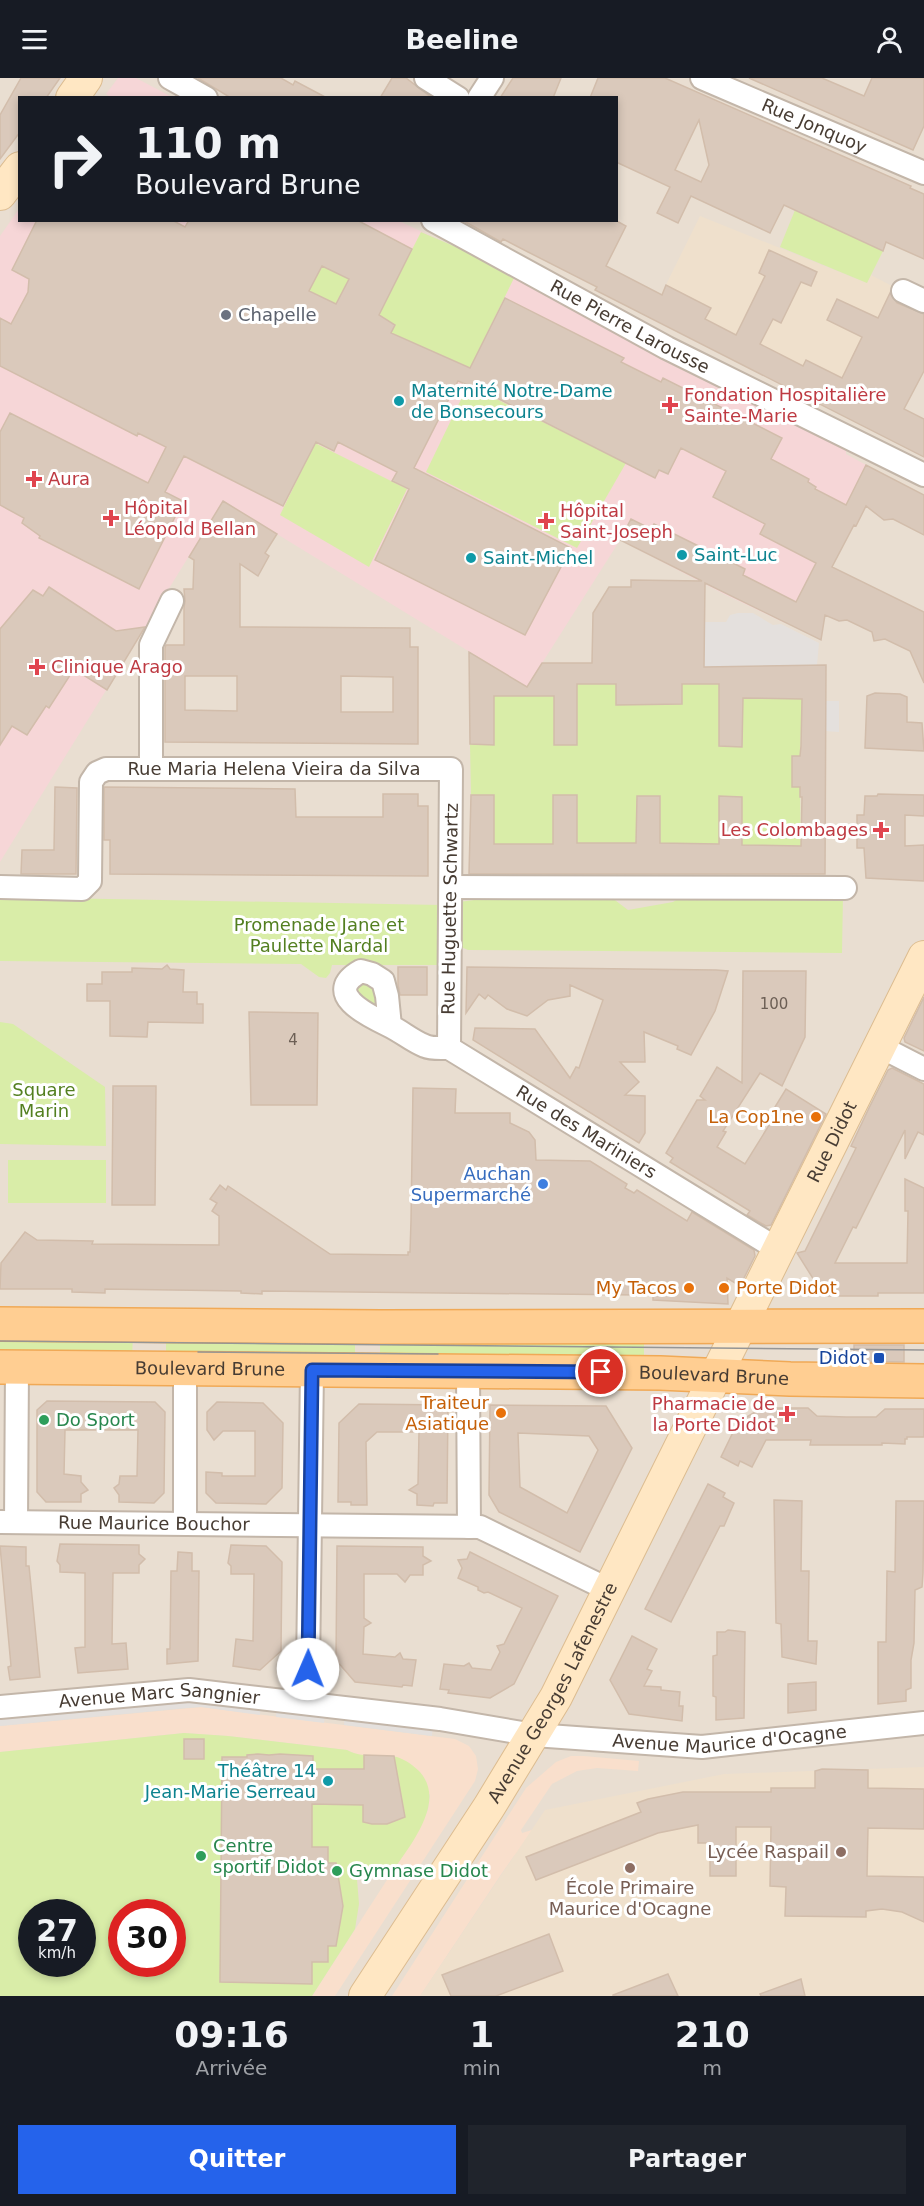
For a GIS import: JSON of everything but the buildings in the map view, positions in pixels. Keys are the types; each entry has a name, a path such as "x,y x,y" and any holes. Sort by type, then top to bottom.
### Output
{"main road":[{"path":"0,1324 371,1327 924,1326"},
{"name":"Boulevard Brune","path":"8,1367 660,1373 924,1381"}],"street":[{"path":"73,96 86,78"},
{"path":"170,78 202,96"},
{"path":"426,78 455,96"},
{"path":"479,96 492,78"},
{"name":"Rue Jonquoy","path":"702,78 924,173"},
{"path":"0,194 18,171"},
{"name":"Rue Pierre Larousse","path":"437,222 667,348 924,475"},
{"path":"903,291 924,301"},
{"path":"151,769 151,645 172,601"},
{"name":"Rue Maria Helena Vieira da Silva","path":"0,887 82,889 90,881 92,873 91,782 97,773 106,769 451,769"},
{"name":"Rue Huguette Schwartz","path":"448,1048 451,769"},
{"path":"451,887 845,888"},
{"name":"Rue Didot","path":"741,1326 924,957"},
{"name":"Rue des Mariniers","path":"390,1026 428,1048 448,1048 779,1250"},
{"path":"879,1046 924,1069"},
{"name":"Avenue Georges Lafenestre","path":"365,1996 489,1806 556,1696 741,1326"},
{"path":"8,1367 8,1522"},
{"path":"185,1367 185,1522"},
{"path":"306,1703 312,1370"},
{"path":"468,1372 469,1527"},
{"name":"Rue Maurice Bouchor","path":"8,1522 185,1522 309,1526 480,1527 597,1584 607,1592"},
{"name":"Avenue Marc Sangnier","path":"0,1707 189,1690 440,1719 534,1735"},
{"name":"Avenue Maurice d'Ocagne","path":"534,1735 702,1747 924,1724"}],"shaded area":[{"path":"0,78 924,78 924,1996 0,1996"},
{"path":"118,78 136,78 170,96 109,96 106,94"},
{"name":"Hôpital Saint-Joseph","path":"18,210 18,222 401,222 497,267 846,449 846,454 866,465 785,623 620,540 527,687 223,501 0,862 0,236"},
{"path":"700,216 867,283 871,275 894,287 886,301 881,319 873,316 827,408 650,317"},
{"path":"753,613 773,625 781,624 819,643 817,665 720,667 704,670 704,622 726,622 730,615"},
{"path":"825,701 839,701 839,732 824,731"},
{"path":"191,1693 261,1702 260,1715 201,1707 0,1726 0,1712"},
{"path":"277,1703 326,1709 324,1723 276,1717"},
{"path":"201,1707 455,1739 469,1746 476,1756 478,1769 475,1781 335,1996 312,1996 416,1835 428,1810 430,1795 394,1756 358,1755 347,1750 184,1733 0,1752 0,1726"},
{"path":"345,1712 433,1723 432,1736 344,1725"},
{"path":"571,1756 639,1761 638,1771 597,1768 577,1771 552,1784 521,1830 522,1833 545,1826 514,1856 420,1996 392,1996 526,1788 556,1762"},
{"path":"924,1767 924,1996 420,1996 545,1810 724,1774"}],"green space":[{"path":"795,210 883,251 867,283 780,247"},
{"path":"421,232 515,276 470,368 391,333 395,325 390,322 374,324"},
{"path":"322,266 349,279 336,304 309,291"},
{"path":"468,385 626,463 577,548 426,472"},
{"path":"315,443 407,489 369,567 280,515"},
{"path":"577,684 616,684 616,705 682,704 682,684 719,684 719,746 742,746 743,697 802,698 800,756 792,757 792,786 800,787 801,856 788,846 742,845 742,797 719,797 719,844 671,843 660,846 660,796 637,796 636,845 577,844 577,795 554,795 553,844 494,845 494,795 471,795 470,744 494,744 494,695 554,696 554,745 577,745"},
{"path":"689,892 843,894 842,953 468,950 459,946 459,902 489,898 607,894 628,910 673,902"},
{"name":"Promenade Jane et Paulette Nardal","path":"0,897 442,905 441,965 332,965 326,978 319,977 301,964 0,961"},
{"path":"360,982 377,987 379,1011 357,994 356,987"},
{"name":"Square Marin","path":"0,1022 13,1024 105,1087 106,1146 0,1144"},
{"path":"8,1160 106,1160 106,1203 8,1203"},
{"path":"0,1332 133,1333 132,1359 0,1358"},
{"path":"166,1334 355,1335 355,1361 166,1360"},
{"path":"380,1336 644,1338 644,1364 380,1362"},
{"name":"Centre sportif Didot","path":"184,1733 228,1736 347,1750 365,1755 397,1757 420,1772 427,1785 429,1798 427,1812 413,1841 388,1878 357,1879 359,1904 355,1929 312,1996 0,1996 0,1752"}],"tram line":[{"path":"0,1341 924,1350"},
{"path":"198,1352 438,1354"}],"place":[{"name":"Chapelle","path":"226,315"},
{"name":"Maternité Notre-Dame de Bonsecours","path":"399,401"},
{"name":"Fondation Hospitalière Sainte-Marie","path":"670,405"},
{"name":"Aura","path":"34,479"},
{"name":"Hôpital Léopold Bellan","path":"111,518"},
{"name":"Hôpital Saint-Joseph","path":"546,521"},
{"name":"Saint-Luc","path":"682,555"},
{"name":"Saint-Michel","path":"471,558"},
{"name":"Clinique Arago","path":"37,667"},
{"name":"Les Colombages","path":"881,830"},
{"name":"La Cop1ne","path":"816,1117"},
{"name":"Auchan Supermarché","path":"543,1184"},
{"name":"My Tacos","path":"689,1288"},
{"name":"Porte Didot","path":"724,1288"},
{"name":"Didot","path":"879,1358"},
{"name":"Traiteur Asiatique","path":"501,1413"},
{"name":"Pharmacie de la Porte Didot","path":"787,1414"},
{"name":"Do Sport","path":"44,1420"},
{"name":"Théâtre 14 Jean-Marie Serreau","path":"328,1781"},
{"name":"Lycée Raspail","path":"841,1852"},
{"name":"Centre sportif Didot","path":"201,1856"},
{"name":"École Primaire Maurice d'Ocagne","path":"630,1868"},
{"name":"Gymnase Didot","path":"337,1871"}],"route":[{"path":"308,1669 312,1370 601,1372"}]}
